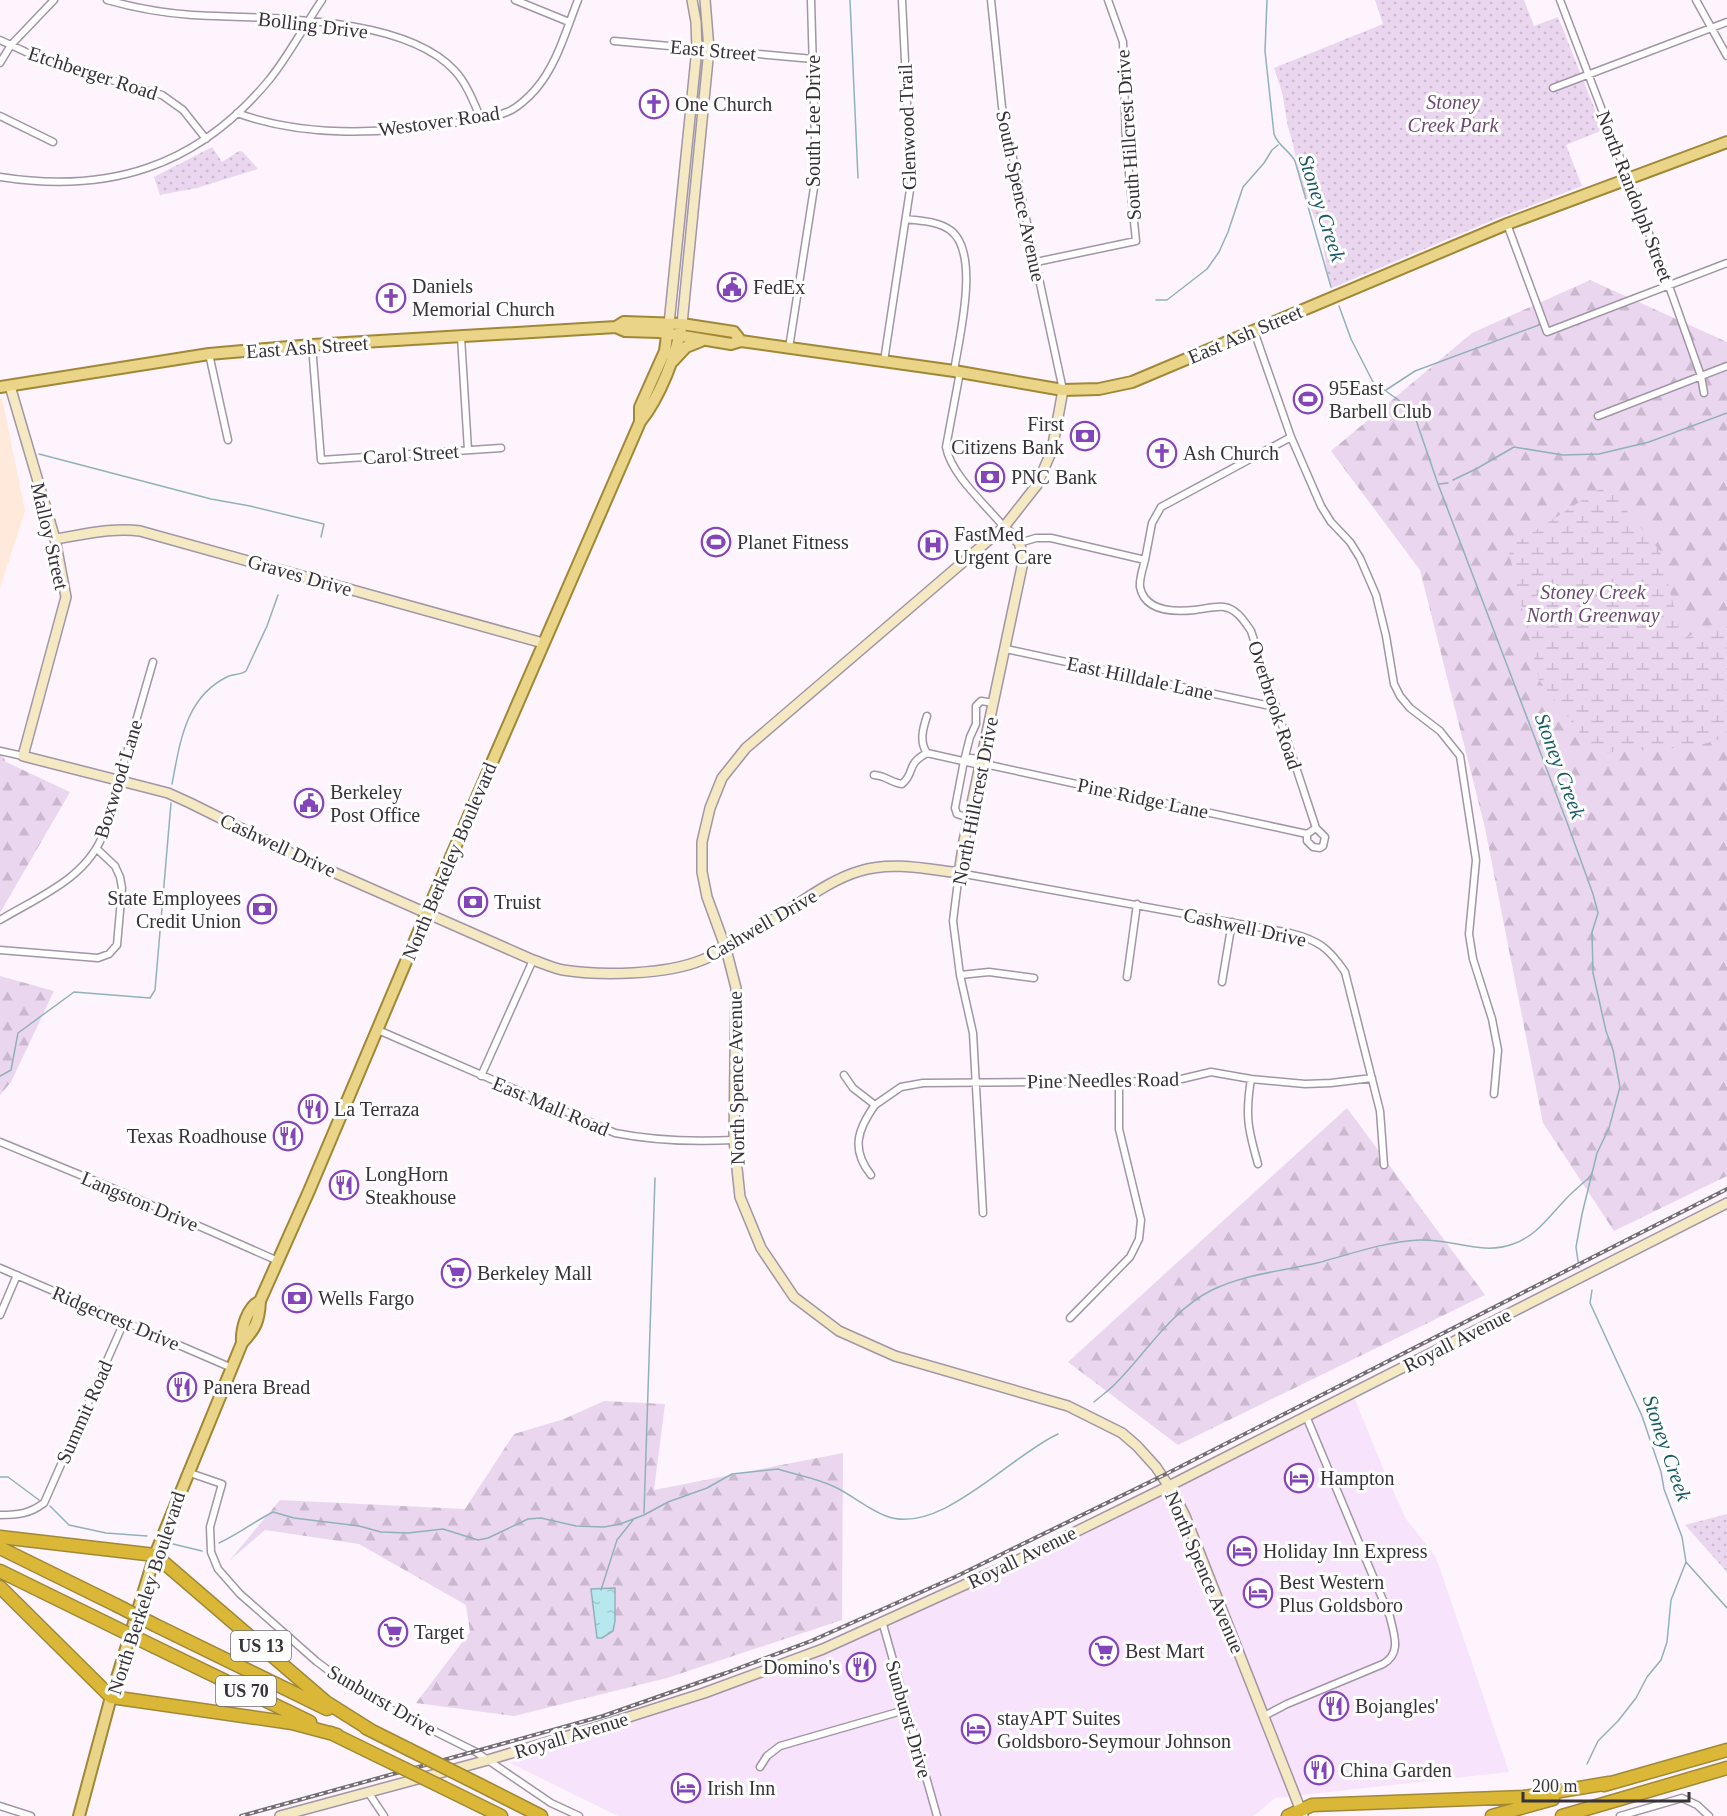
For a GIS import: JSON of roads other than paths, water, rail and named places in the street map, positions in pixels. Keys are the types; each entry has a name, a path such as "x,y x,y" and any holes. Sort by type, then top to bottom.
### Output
{"highway":[{"path":"0,1537 155,1555"},
{"name":"US 70","path":"0,1548 372,1731"},
{"name":"US 13","path":"155,1555 326,1702 372,1731 541,1816"},
{"name":"US 70","path":"0,1571 337,1735"},
{"path":"0,1587 111,1697 292,1723 337,1735 501,1816"},
{"path":"1492,1816 1727,1750"},
{"path":"1562,1816 1727,1768"},
{"path":"1288,1816 1302,1813 1312,1805 1524,1797 1609,1783"}],"main road":[{"name":"East Ash Street","path":"681,329 706,340 731,344 741,341 957,372 1063,390 1100,389 1132,382 1507,224 1727,142"},
{"name":"East Ash Street","path":"5,386 209,354 312,345 616,327 625,331 681,329 734,332 741,341"},
{"name":"North Berkeley Boulevard","path":"640,422 640,407 665,351 668,329"},
{"name":"North Berkeley Boulevard","path":"79,1816 111,1697 155,1555 187,1472 232,1368 252,1306 260,1301 279,1261 543,643 640,422 649,410 669,365 681,329"},
{"path":"669,365 686,346 706,340"}],"street":[{"path":"0,63 11,45 54,0"},
{"name":"Bolling Drive","path":"107,0 133,7 190,15 308,20 345,24 393,37 431,51 455,71 470,92 481,119"},
{"path":"0,177 40,183 89,182 141,171 166,161 206,139 237,113 270,79 322,0"},
{"path":"515,0 569,22"},
{"name":"Westover Road","path":"237,113 255,120 303,128 361,132 422,128 481,119 508,112 535,91 553,65 578,0"},
{"path":"668,329 697,48 692,0"},
{"path":"681,329 709,49 705,0"},
{"name":"South Lee Drive","path":"789,348 816,175 811,0"},
{"name":"Glenwood Trail","path":"884,361 911,183 902,0"},
{"name":"South Spence Avenue","path":"991,0 1002,107 1063,390"},
{"name":"South Hillcrest Drive","path":"1036,262 1136,241 1126,143 1123,42 1108,0"},
{"name":"North Randolph Street","path":"1560,0 1669,286 1701,376 1704,393"},
{"path":"1696,0 1727,56"},
{"path":"1553,88 1727,22"},
{"name":"Etchberger Road","path":"0,40 41,59 162,95 183,110 206,139"},
{"name":"East Street","path":"614,41 813,59"},
{"path":"0,116 53,142"},
{"path":"906,219 940,224 951,230 961,242 966,255 966,295 946,447 948,458 956,471 1019,543 1036,538 1051,538 1145,560"},
{"path":"1507,224 1547,332 1727,263"},
{"path":"1254,331 1291,437 1321,506 1360,558 1376,595 1394,684 1410,708 1440,730 1460,756 1476,860 1469,934 1473,959 1492,1019 1498,1050 1494,1094"},
{"path":"461,337 468,450"},
{"name":"Carol Street","path":"312,345 321,459 501,448"},
{"path":"209,354 228,440"},
{"path":"1598,416 1727,366"},
{"name":"Malloy Street","path":"5,386 54,539 66,597 23,756"},
{"name":"North Spence Avenue","path":"1063,390 1052,450 1037,485 1005,527 746,748 722,777 710,808 702,842 702,872 707,897 726,949 736,988 734,1140 740,1197 761,1248 794,1297 839,1331 895,1356 1068,1406 1122,1433 1149,1458 1169,1486 1189,1527 1302,1813"},
{"name":"Overbrook Road","path":"1291,437 1161,507 1152,523 1140,585 1144,597 1151,604 1162,609 1182,611 1224,607 1239,615 1251,631 1316,828 1325,837 1323,846 1313,847 1306,834"},
{"name":"Graves Drive","path":"54,539 109,532 140,531 543,643"},
{"name":"North Hillcrest Drive","path":"983,1213 973,1033 960,975 953,921 969,818 1024,557 1019,543"},
{"name":"East Hilldale Lane","path":"1006,648 1275,707"},
{"name":"Boxwood Lane","path":"0,920 73,876 97,849 104,832 153,662"},
{"path":"969,818 962,817 955,811 964,761 970,736 975,727 977,704 985,701 993,703"},
{"path":"874,775 886,776 893,782 902,784 908,778 914,762 927,753 922,736 927,716"},
{"name":"Cashwell Drive","path":"0,751 168,793 299,857 533,960 561,970 633,972 674,969 701,961 726,949 840,878 862,870 888,866 960,873 1306,937 1322,945 1334,956 1345,972 1380,1111 1384,1165"},
{"name":"Pine Ridge Lane","path":"927,753 964,761 970,758 1306,834"},
{"path":"1306,834 1316,828"},
{"path":"0,950 98,958 113,951 118,942 121,882 115,866 97,849"},
{"path":"1127,976 1137,904"},
{"path":"1222,982 1232,922"},
{"path":"481,1076 533,960"},
{"path":"960,975 989,972 1034,978"},
{"name":"East Mall Road","path":"378,1030 615,1133 650,1140 706,1142 734,1140"},
{"name":"Pine Needles Road","path":"875,1105 901,1087 924,1083 1173,1081 1211,1072 1251,1079 1305,1084 1372,1078"},
{"path":"844,1075 853,1088 875,1105 862,1126 858,1148 861,1162 871,1175"},
{"path":"1251,1079 1247,1107 1248,1131 1258,1164"},
{"path":"1070,1318 1130,1257 1139,1239 1141,1220 1119,1129 1119,1082"},
{"name":"Langston Drive","path":"0,1142 279,1261"},
{"name":"Royall Avenue","path":"280,1816 488,1760 704,1693 823,1649 1006,1566 1169,1486 1727,1203"},
{"name":"Ridgecrest Drive","path":"0,1268 232,1368"},
{"path":"0,1316 16,1275"},
{"name":"Summit Road","path":"0,1515 20,1515 32,1512 44,1503 124,1322"},
{"path":"1264,1716 1389,1661 1396,1645 1390,1617 1306,1416"},
{"name":"Sunburst Drive","path":"187,1472 222,1484 210,1527 211,1552 218,1569 240,1594 316,1661 345,1683 488,1760 551,1803 579,1816"},
{"name":"Sunburst Drive","path":"882,1621 905,1710 937,1816"},
{"path":"760,1767 780,1746 905,1710"},
{"path":"368,1792 384,1816"},
{"path":"1620,1816 1682,1798 1697,1805 1709,1816"},
{"path":"0,1806 31,1816"}],"water":[{"path":"615,1588 613,1631 602,1638 597,1638 591,1589"}],"waterway":[{"path":"850,0 858,178"},
{"name":"Stoney Creek","path":"1267,0 1265,51 1274,134 1295,161 1331,287"},
{"path":"1156,300 1167,300 1207,269 1219,252 1228,232 1243,187 1278,145"},
{"name":"Stoney Creek","path":"1339,306 1351,339 1373,382 1407,406 1416,420 1438,484 1568,825 1598,913 1592,932 1593,973 1620,1087 1609,1128 1597,1153 1582,1214 1576,1247 1579,1268"},
{"path":"1386,390 1415,371 1539,325"},
{"path":"1453,480 1514,447 1563,455 1599,454 1649,442 1727,413"},
{"path":"39,454 211,499 324,524 321,537"},
{"path":"1439,484 1448,483"},
{"path":"172,784 182,737 194,708 214,685 229,676 246,671 267,626 278,595"},
{"path":"0,1076 11,1070 18,1033 74,992 150,998 155,990 171,803"},
{"path":"1094,1402 1115,1384 1173,1319 1198,1298 1212,1290 1250,1277 1317,1263 1393,1243 1431,1240 1489,1248 1513,1244 1535,1231 1570,1194 1591,1176"},
{"path":"644,1513 655,1178"},
{"name":"Stoney Creek","path":"1592,1290 1590,1303 1642,1416 1661,1472 1664,1489 1682,1537 1686,1562 1727,1608"},
{"path":"219,1543 273,1512 294,1518 359,1526 381,1532 408,1533 443,1529 478,1540 488,1538 528,1519 541,1518 576,1526 604,1527 644,1515 668,1502 707,1488 732,1474 778,1469 828,1484 886,1516 907,1519 929,1515 951,1505 1039,1444 1058,1434"},
{"path":"0,1477 8,1477 39,1500"},
{"path":"50,1506 69,1525 106,1533 147,1536"},
{"path":"601,1590 617,1540 633,1520"},
{"path":"173,1544 202,1551"},
{"path":"1587,1764 1598,1741 1636,1698 1647,1677 1661,1660 1667,1642 1671,1600 1686,1562"}],"railway":[{"path":"241,1816 603,1716 811,1641 955,1577 1162,1476 1727,1189"}],"place":[{"name":"One Church","path":"654,104"},
{"name":"FedEx","path":"732,287"},
{"name":"Daniels Memorial Church","path":"391,298"},
{"name":"95East Barbell Club","path":"1308,399"},
{"name":"First Citizens Bank","path":"1085,436"},
{"name":"Ash Church","path":"1162,453"},
{"name":"PNC Bank","path":"990,477"},
{"name":"Planet Fitness","path":"716,542"},
{"name":"FastMed Urgent Care","path":"933,545"},
{"name":"Berkeley Post Office","path":"309,803"},
{"name":"Truist","path":"473,902"},
{"name":"State Employees Credit Union","path":"262,909"},
{"name":"La Terraza","path":"313,1109"},
{"name":"Texas Roadhouse","path":"288,1136"},
{"name":"LongHorn Steakhouse","path":"344,1185"},
{"name":"Berkeley Mall","path":"456,1273"},
{"name":"Wells Fargo","path":"297,1298"},
{"name":"Panera Bread","path":"182,1387"},
{"name":"Hampton","path":"1299,1478"},
{"name":"Holiday Inn Express","path":"1242,1551"},
{"name":"Best Western Plus Goldsboro","path":"1258,1593"},
{"name":"Target","path":"393,1632"},
{"name":"Best Mart","path":"1104,1651"},
{"name":"Domino's","path":"861,1667"},
{"name":"Bojangles'","path":"1334,1706"},
{"name":"stayAPT Suites Goldsboro-Seymour Johnson","path":"976,1729"},
{"name":"China Garden","path":"1319,1770"},
{"name":"Irish Inn","path":"686,1788"}],"park label":[{"name":"Stoney Creek Park","path":"1453,114"},
{"name":"Stoney Creek North Greenway","path":"1593,604"}]}
